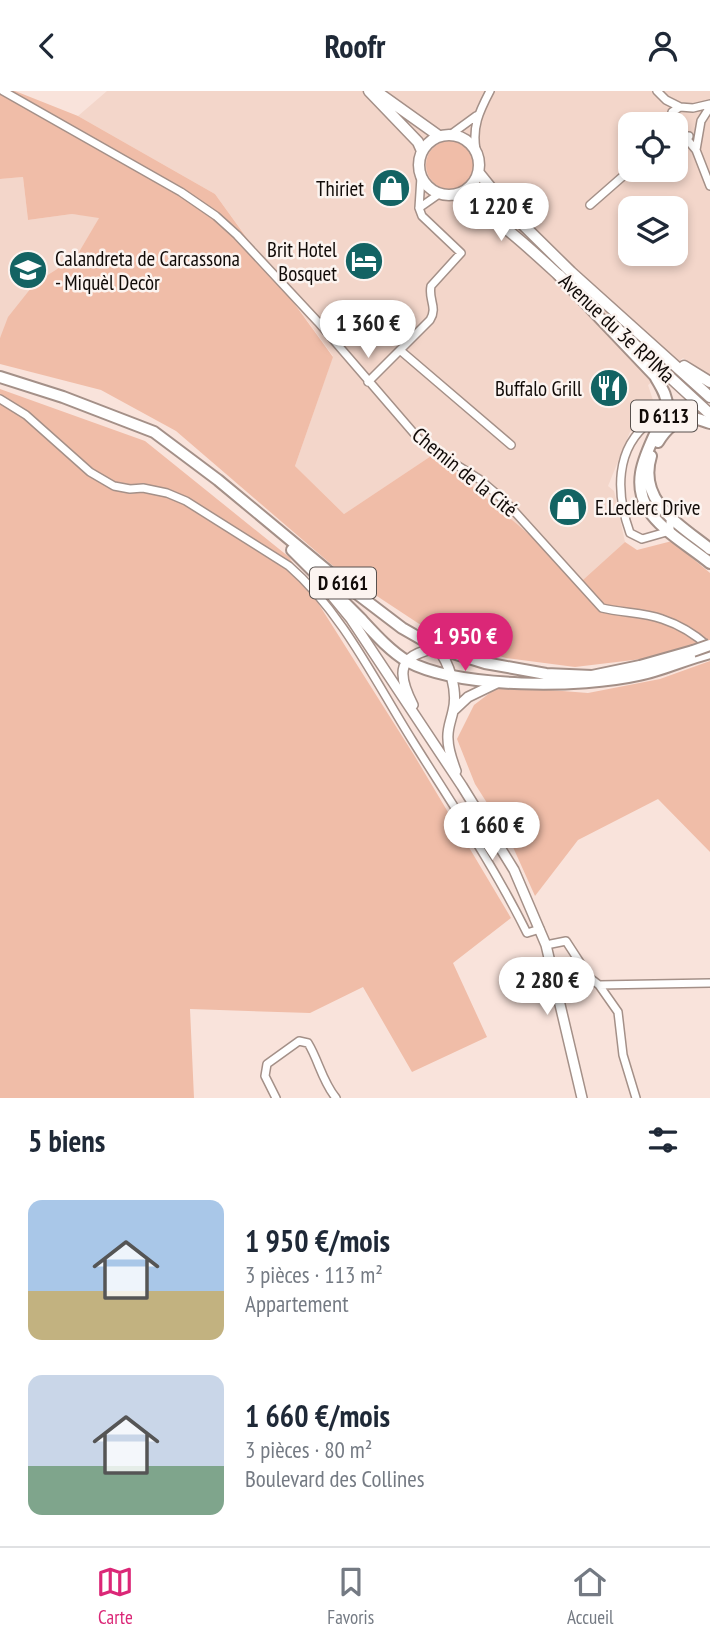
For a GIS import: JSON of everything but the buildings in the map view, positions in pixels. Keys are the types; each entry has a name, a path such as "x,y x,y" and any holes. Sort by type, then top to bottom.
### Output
{"main road":[{"path":"369,91 418,142 422,151"},
{"path":"375,91 405,114 444,136 464,139 476,151 480,164 479,173 471,186 454,195 439,194 428,187 421,177 419,158 422,151 432,140 444,136"},
{"name":"Avenue du 3e RPIMa","path":"479,173 512,213 614,311"},
{"name":"Avenue du 3e RPIMa","path":"454,195 479,207 512,232 710,414"},
{"name":"D 6113","path":"559,275 655,376 665,394 666,413 644,455 639,481 646,505 710,563"},
{"path":"614,311 673,359 710,382"},
{"name":"D 6113","path":"614,311 710,397"},
{"name":"D 6161","path":"0,377 75,401 154,432 374,607 402,628 437,648 485,663 546,674 592,675 704,650"},
{"name":"D 6113","path":"710,423 692,418 678,422 665,431 651,455 648,466 648,482 652,496 667,522 710,549"},
{"name":"D 6161","path":"254,512 374,633 406,660 450,675 500,682 559,684 602,681 640,675 704,650"}],"street":[{"path":"0,96 3,91"},
{"name":"Chemin de la Cité","path":"3,91 181,192 216,216 318,322 368,382 428,447 479,479 506,502 602,608 660,618 694,633 704,650"},
{"path":"476,151 474,130 477,116 490,91"},
{"path":"657,91 666,100 680,107 710,105"},
{"path":"666,100 672,112 680,107"},
{"path":"710,105 698,130 696,150 710,186"},
{"path":"693,108 701,121"},
{"path":"444,136 477,116"},
{"path":"688,135 693,135 698,130"},
{"path":"688,143 696,150"},
{"path":"368,382 430,320 435,309 431,286 461,253 422,216 419,208 421,177"},
{"path":"590,205 618,180"},
{"path":"419,208 439,194"},
{"path":"401,351 511,445"},
{"path":"0,399 26,415 90,472 114,486 157,491 186,501 302,577 345,632 505,887 527,933 540,929"},
{"path":"645,540 630,533 623,513 621,479 632,438 652,416"},
{"path":"645,540 667,522"},
{"path":"645,540 667,522"},
{"path":"304,562 351,619 462,786 514,870 546,945 582,1098"},
{"path":"419,723 418,714 403,680 402,670 406,660 418,652 437,648 450,675 455,699 447,737 449,752 462,786"},
{"path":"453,711 468,697 500,682"},
{"path":"546,945 566,941 590,978 599,985 618,1012 622,1055 636,1098"},
{"path":"599,985 710,983"},
{"path":"276,1098 265,1076 267,1064 299,1041 308,1043 325,1085 336,1098"}],"shaded area":[{"path":"0,91 15,91 78,116 215,194 333,357 295,466 344,514 434,454 583,580 625,542 637,550 672,541 710,573 710,640 650,658 575,667 506,658 442,639 339,571 176,431 101,390 0,364 0,338 8,317 35,283 76,257 99,218 72,214 28,220 23,177 0,179"},
{"path":"107,91 710,91 710,376 683,358 648,385 656,409 630,432 608,486 614,491 625,542 584,581 434,454 344,514 295,466 333,356 215,194 78,116"},
{"path":"450,141 467,148 474,165 467,182 450,189 433,182 426,165 433,148"},
{"name":"Calandreta de Carcassona - Miquèl Decòr","path":"23,177 28,220 72,214 100,217 76,257 35,283 0,338 0,179"},
{"path":"0,389 145,441 289,557 414,755 511,918 453,963 487,1037 412,1072 363,987 310,1013 190,1009 194,1098 0,1098"},
{"path":"710,661 710,852 658,799 578,840 535,896 508,836 475,784 457,739 474,705 495,689 524,688 588,693 660,679"}],"place":[{"name":"Thiriet","path":"391,188"},
{"name":"Brit Hotel Bosquet","path":"364,261"},
{"name":"Calandreta de Carcassona - Miquèl Decòr","path":"28,270"},
{"name":"Buffalo Grill","path":"609,388"},
{"name":"E.Leclerc Drive","path":"568,507"}]}
